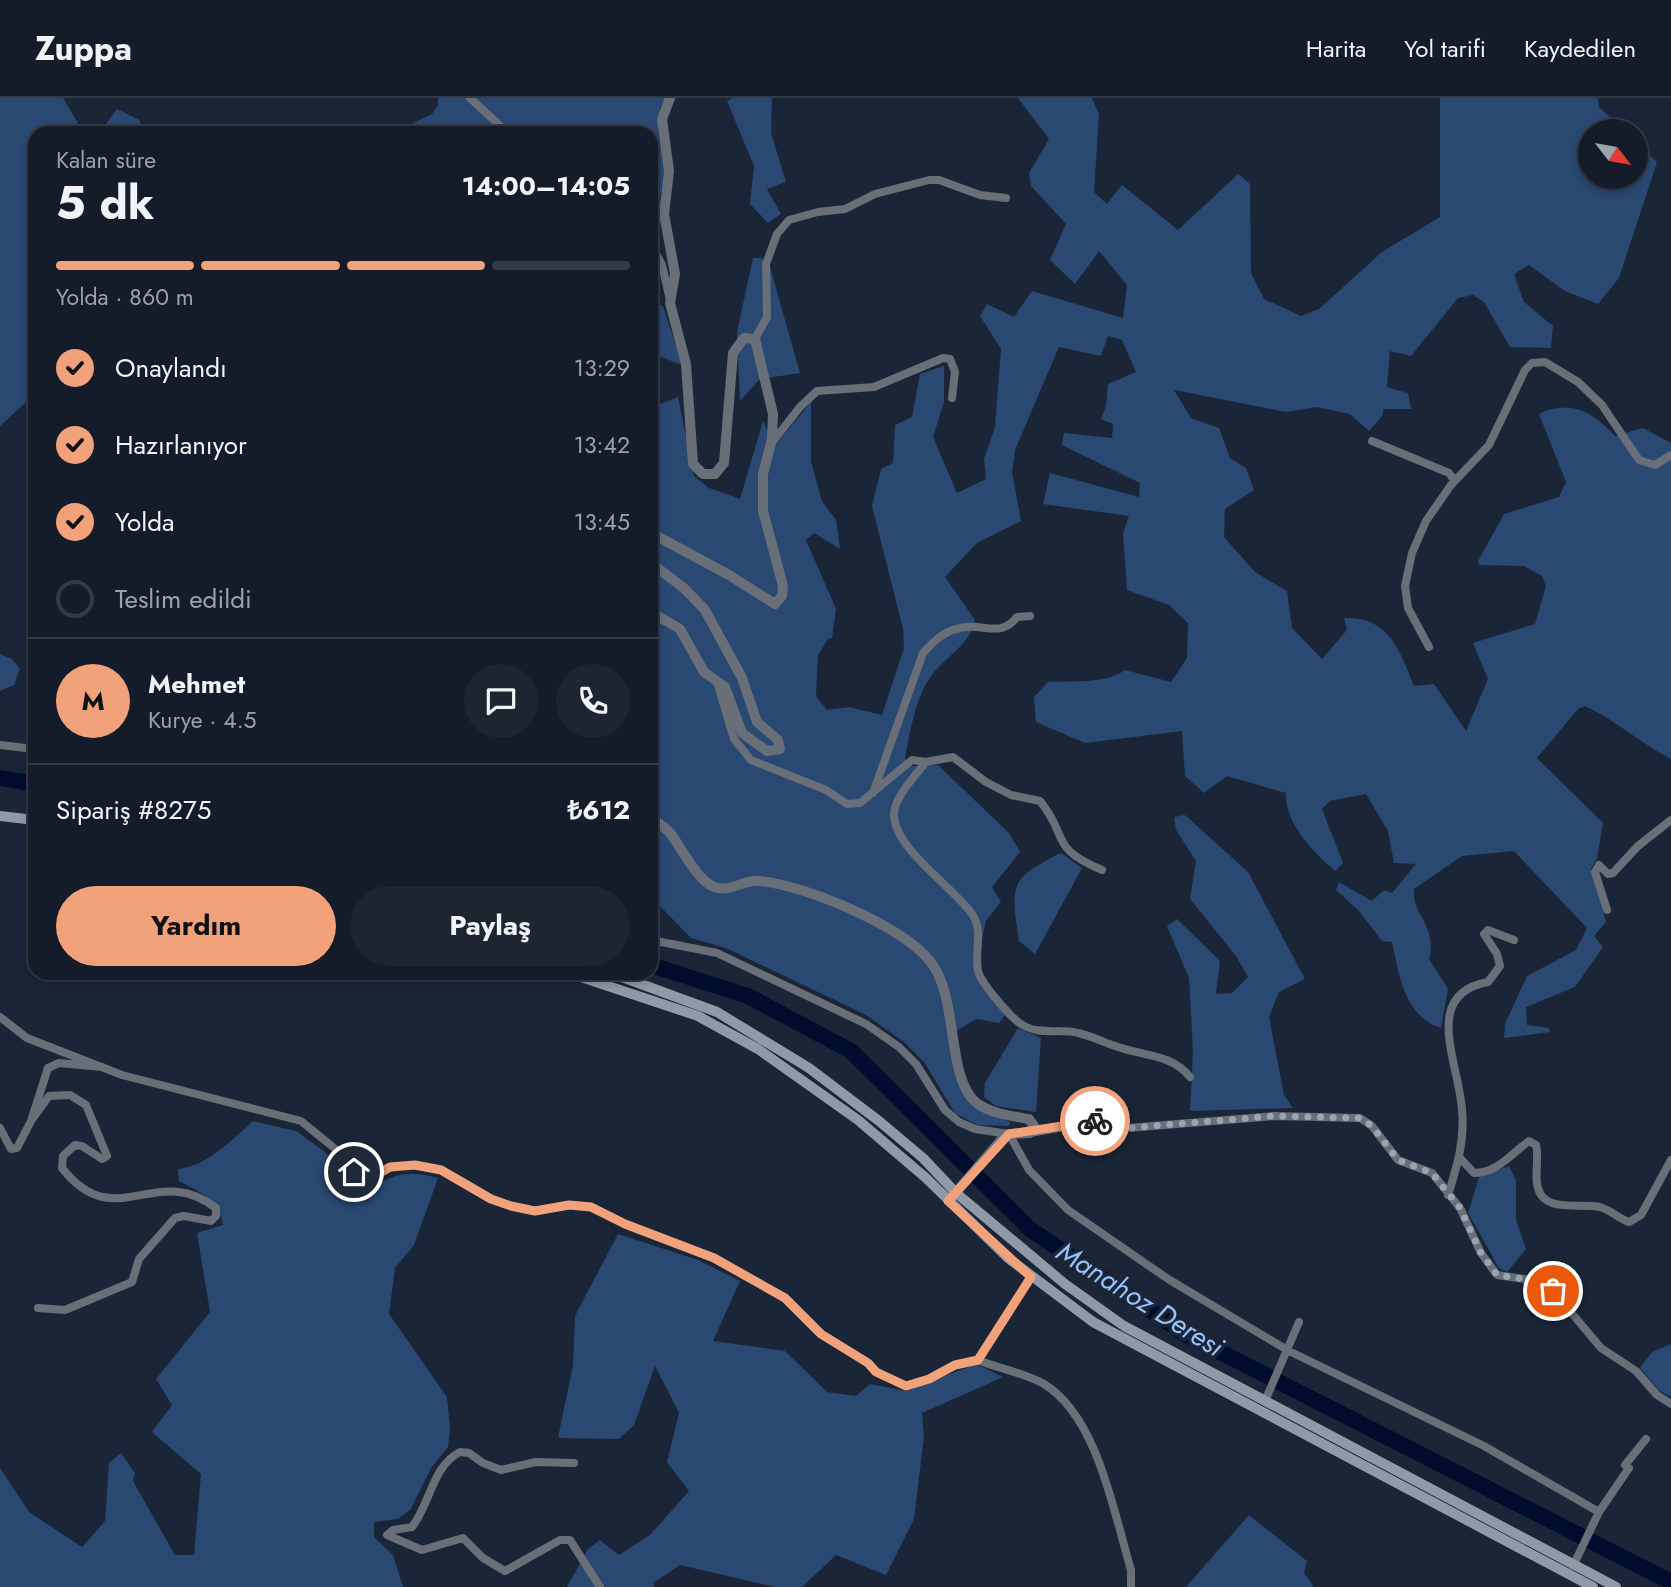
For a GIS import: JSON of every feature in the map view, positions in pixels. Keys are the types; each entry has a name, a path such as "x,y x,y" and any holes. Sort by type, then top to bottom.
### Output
{"main road":[{"path":"0,816 28,819"},
{"path":"590,980 698,1016 758,1049 956,1193 1065,1284 1124,1326 1576,1562 1616,1587"},
{"path":"630,980 717,1012 809,1068 923,1158 1031,1277 1072,1309 1122,1340 1593,1587"}],"street":[{"path":"470,98 500,126"},
{"path":"670,98 662,119 669,172 664,214 675,274 670,303"},
{"path":"658,537 729,575 775,604 782,596 783,586 764,511 762,474 771,444 773,414 755,338 767,317 766,264 782,225 789,220 818,212 845,209 876,194 929,180 939,180 980,195 1006,198"},
{"path":"658,257 686,364 693,464 703,474 715,474 724,463 733,353 744,338 755,338"},
{"path":"771,444 800,407 817,391 874,387 943,358 950,359 955,372 952,397"},
{"path":"1429,647 1408,608 1405,586 1412,553 1426,521 1455,481 1489,445 1525,370 1532,363 1545,362 1578,382 1602,405 1639,460 1655,465 1671,455"},
{"path":"1372,441 1449,473 1455,481"},
{"path":"658,568 685,589 705,610 742,678 758,722 778,740 780,749 767,751 742,733 725,687 704,672 680,629 658,616"},
{"path":"873,793 923,653 938,637 962,627 997,631 1012,624 1017,617 1030,616"},
{"path":"714,679 722,691 734,739 751,760 827,790 847,804 860,803 912,760 926,762 953,757 986,782 1011,795 1040,801 1064,848 1082,862 1102,870"},
{"path":"0,746 28,748"},
{"path":"926,762 893,812 897,829 934,875 972,914 979,926 978,973 998,999 1021,1024 1041,1032 1076,1032 1120,1048 1167,1059 1182,1067 1189,1077"},
{"path":"1608,910 1595,872 1599,865 1608,874 1613,873 1638,846 1671,820"},
{"path":"658,823 670,833 682,852 711,886 725,890 757,880 796,888 906,937 931,962 943,982 954,1030 956,1059 967,1093 978,1104 999,1113 1029,1119 1034,1126 1030,1133"},
{"path":"1448,1195 1459,1157 1462,1110 1450,1036 1451,1006 1457,994 1471,985 1488,982 1500,966 1497,954 1484,934 1488,930 1514,940"},
{"path":"658,942 727,957 866,1024 899,1046 916,1064 945,1110 959,1122 975,1129 1006,1137 1097,1121 1128,1128 1213,1119 1349,1116 1372,1126 1398,1160 1432,1173 1460,1208 1481,1253 1497,1275 1531,1280 1553,1291 1601,1348 1636,1371 1657,1395 1671,1404"},
{"path":"0,1017 27,1038 122,1075 301,1121 339,1152 354,1172 369,1179 390,1167 415,1165 441,1170 491,1199 511,1206 535,1211 569,1205 591,1207 625,1224 714,1258 785,1298 821,1334 868,1363 876,1372 906,1386 929,1379 955,1365 978,1360 1044,1385 1066,1402 1097,1456 1131,1570 1131,1587"},
{"path":"32,1121 48,1068 59,1063 104,1067"},
{"path":"0,1128 11,1149 18,1148 49,1096 70,1095 86,1105 107,1156 102,1159 82,1146 75,1145 67,1150 61,1161 62,1168 78,1186 98,1199 111,1200 165,1191 186,1192 216,1209 216,1216 211,1221 184,1216 175,1218 139,1259 132,1282 65,1310 38,1308"},
{"path":"956,1193 1006,1137"},
{"path":"1006,1137 1029,1171 1084,1224 1287,1354 1484,1446 1599,1512"},
{"path":"1459,1157 1474,1172 1483,1173 1499,1166 1529,1141 1536,1144 1538,1152 1537,1183 1541,1195 1552,1203 1602,1208 1629,1222 1641,1215 1671,1160"},
{"path":"978,1360 1031,1277"},
{"path":"1266,1399 1299,1322"},
{"path":"1576,1562 1599,1512 1629,1468 1625,1465 1646,1439"},
{"path":"574,1463 536,1462 501,1470 483,1463 469,1453 460,1452 441,1468 425,1511 412,1527 393,1530 387,1535 402,1544 422,1550 463,1538 482,1558 505,1571 560,1540 570,1540 600,1587"}],"shaded area":[{"path":"0,98 63,98 79,125 87,126 28,126 28,400 0,426"},
{"path":"438,98 667,98 660,108 658,131 658,126 407,126 432,114 438,105"},
{"path":"732,98 772,98 771,133 786,182 767,189 781,214 768,223 750,204 754,166 727,101"},
{"path":"1018,98 1092,98 1099,114 1094,192 1107,204 1122,185 1178,230 1238,174 1250,184 1251,273 1264,299 1301,316 1319,309 1382,252 1440,217 1440,98 1598,98 1599,107 1612,119 1578,119 1578,189 1648,189 1648,153 1657,162 1619,278 1598,304 1565,291 1529,265 1514,274 1524,302 1553,326 1551,348 1510,347 1484,302 1473,295 1458,298 1411,356 1390,351 1387,387 1408,393 1411,409 1383,409 1383,415 1369,431 1350,414 1317,407 1286,412 1174,390 1191,418 1219,428 1230,458 1246,468 1254,490 1225,509 1224,537 1255,572 1287,591 1292,628 1322,659 1347,630 1344,618 1372,623 1391,638 1414,686 1434,684 1466,731 1488,679 1473,643 1535,624 1546,586 1542,576 1524,566 1479,565 1478,561 1504,514 1559,497 1566,482 1539,414 1571,408 1598,420 1615,436 1643,428 1671,443 1671,759 1585,706 1578,709 1537,758 1603,823 1597,858 1591,869 1606,922 1594,936 1603,947 1575,987 1526,1007 1527,1025 1549,1028 1550,1032 1504,1038 1505,1024 1527,976 1576,950 1587,928 1514,851 1462,856 1414,889 1416,906 1430,937 1429,959 1448,989 1441,1028 1419,1014 1411,1004 1401,980 1392,942 1382,941 1359,911 1336,890 1339,882 1372,901 1384,890 1392,893 1416,864 1394,863 1388,831 1366,794 1330,801 1322,809 1343,863 1335,871 1295,826 1286,793 1227,776 1204,793 1185,776 1182,731 1085,743 1036,722 1034,697 1048,682 1098,680 1125,670 1171,682 1187,658 1188,623 1169,605 1127,590 1123,533 1129,516 1043,504 1050,473 1139,497 1140,483 1062,445 1064,433 1112,438 1113,424 1101,419 1106,406 1108,384 1136,372 1122,340 1108,336 1101,356 1059,347 1015,450 1012,472 1021,521 977,543 945,577 975,620 963,643 926,684 914,716 905,759 912,766 938,765 1009,833 1020,852 992,887 1001,902 986,921 975,972 1005,1015 999,1023 976,1019 948,1036 961,1088 973,1106 1010,1122 1009,1126 977,1125 955,1113 924,1062 904,1042 866,1015 726,948 691,938 658,904 658,405 678,397 694,476 709,488 740,499 763,421 775,446 811,402 811,461 822,501 836,520 840,549 814,533 806,540 836,609 832,638 828,639 818,655 816,696 827,710 849,707 882,715 904,648 903,629 872,506 881,469 893,463 895,425 912,417 920,374 944,366 944,402 933,437 957,493 986,479 984,459 995,427 1001,349 980,316 987,304 1014,317 1032,291 1123,318 1127,285 1099,251 1075,284 1050,260 1066,224 1031,186 1029,173 1049,139"},
{"path":"117,109 139,120 142,126 104,126"},
{"path":"658,131 665,169 659,205 658,242"},
{"path":"753,258 761,258 770,267 800,373 760,379 740,401 737,332"},
{"path":"658,304 663,306 682,365 658,356"},
{"path":"0,654 12,659 20,669 14,685 0,691"},
{"path":"1185,815 1248,872 1305,979 1279,992 1269,1017 1284,1095 1293,1108 1190,1111 1193,1051 1189,978 1167,926 1177,919 1220,961 1216,994 1232,993 1248,977 1236,956 1190,899 1196,861 1176,830 1174,817"},
{"path":"1061,853 1082,868 1035,954 1019,941 1015,907 1017,886 1031,870"},
{"path":"1018,1028 1041,1038 1036,1112 996,1106 984,1097 985,1083"},
{"path":"253,1121 296,1131 325,1152 344,1176 368,1189 402,1174 438,1178 414,1245 395,1268 389,1314 447,1397 450,1428 448,1447 431,1468 411,1509 398,1519 374,1522 374,1537 393,1555 403,1587 0,1587 0,1468 29,1512 82,1547 105,1521 109,1463 121,1453 135,1473 133,1481 175,1555 194,1555 201,1474 152,1432 172,1405 156,1379 210,1312 197,1233 223,1225 213,1203 202,1193 179,1181 178,1169 209,1158"},
{"path":"1509,1166 1516,1180 1516,1220 1526,1249 1507,1272 1499,1268 1468,1213 1479,1177"},
{"path":"618,1234 698,1260 740,1281 713,1341 785,1351 827,1392 856,1396 870,1384 906,1391 976,1364 1003,1377 922,1413 924,1436 914,1519 886,1575 836,1555 802,1587 775,1587 680,1565 653,1583 654,1587 567,1587 588,1549 600,1540 619,1555 650,1535 689,1491 667,1462 679,1413 655,1366 634,1425 619,1439 558,1438 573,1365 575,1316"},
{"path":"1671,1344 1671,1397 1660,1391 1640,1368 1652,1352"},
{"path":"1249,1515 1307,1561 1304,1573 1314,1587 1186,1587"}],"waterway":[{"name":"Manahoz Deresi","path":"0,778 28,783"},
{"name":"Manahoz Deresi","path":"658,967 748,996 851,1051 1030,1229 1187,1335 1671,1582"}],"way so far":[{"path":"1095,1121 1128,1128 1274,1116 1324,1115 1360,1118 1372,1126 1390,1153 1398,1160 1432,1173 1460,1208 1481,1253 1497,1275 1502,1278 1531,1280 1553,1291"}],"route":[{"path":"354,1172 369,1179 390,1167 415,1165 441,1170 491,1199 511,1206 535,1211 569,1205 591,1207 625,1224 714,1258 785,1298 821,1334 868,1363 876,1372 906,1386 929,1379 955,1365 978,1360 1031,1277 948,1201 1009,1134 1019,1135 1095,1121"}]}
